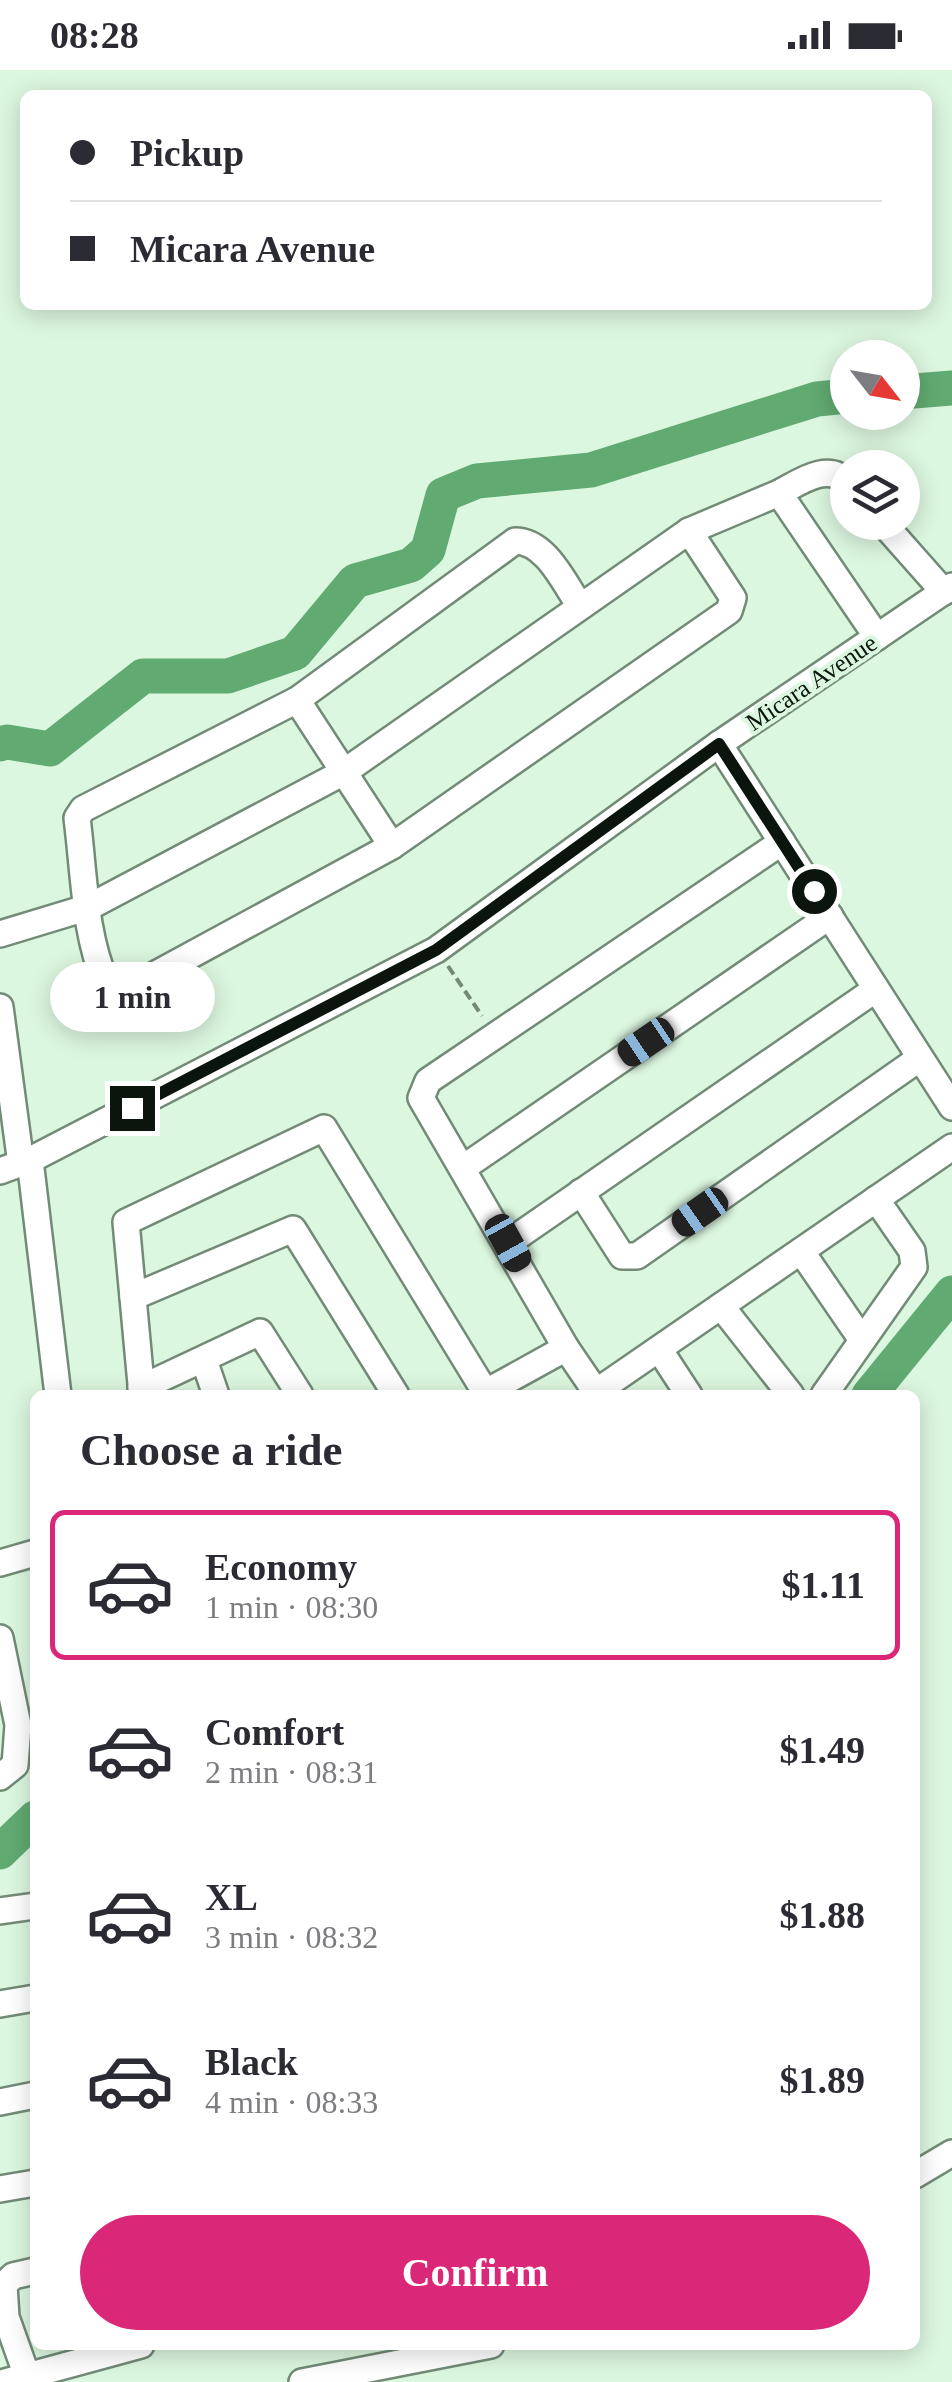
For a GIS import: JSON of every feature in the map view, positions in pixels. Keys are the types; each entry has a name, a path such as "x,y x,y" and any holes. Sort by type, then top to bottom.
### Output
{"street":[{"path":"0,934 89,908 344,772 688,531 820,472 830,474"},
{"path":"779,493 877,637"},
{"path":"580,606 540,550 530,541 515,541 297,700 83,809 78,818 89,908 99,968 106,983 122,986 147,979 392,846 730,611 733,598 688,531"},
{"path":"900,540 948,589"},
{"name":"Micara Avenue","path":"17,1165 436,950 719,744 948,589"},
{"path":"297,700 392,846"},
{"path":"719,744 952,1108"},
{"path":"595,1390 566,1348 421,1098 422,1091 428,1081 782,842"},
{"path":"463,1168 830,916"},
{"path":"508,1243 876,988"},
{"path":"0,1007 17,1165 57,1390"},
{"path":"581,1192 622,1256 637,1256 920,1058"},
{"path":"142,1390 126,1222 324,1128 483,1390"},
{"path":"599,1390 952,1147"},
{"path":"827,1390 914,1267 912,1252 876,1199"},
{"path":"133,1297 293,1229 393,1390"},
{"path":"801,1250 862,1340"},
{"path":"721,1306 787,1390"},
{"path":"144,1390 260,1332 297,1390"},
{"path":"492,1390 566,1348"},
{"path":"659,1349 686,1390"},
{"path":"204,1360 214,1390"},
{"path":"0,1562 30,1554"},
{"path":"0,1777 15,1764 1,1644"},
{"path":"0,1911 30,1907"},
{"path":"0,2004 30,1999"},
{"path":"0,2102 30,2096"},
{"path":"920,2172 952,2153"},
{"path":"0,2189 30,2185"},
{"path":"30,2273 13,2276 4,2285 16,2379 123,2350"},
{"path":"302,2382 465,2350"}],"path":[{"path":"436,950 496,1036"}],"waterway":[{"path":"920,391 952,388"},
{"path":"0,744 50,749 143,676 228,676 295,653 355,581 411,565 428,550 443,495 477,481 591,470 830,398"},
{"path":"873,1390 952,1293"},
{"path":"0,1852 30,1823"}],"route":[{"path":"132,1108 436,950 719,744 814,891"}]}
